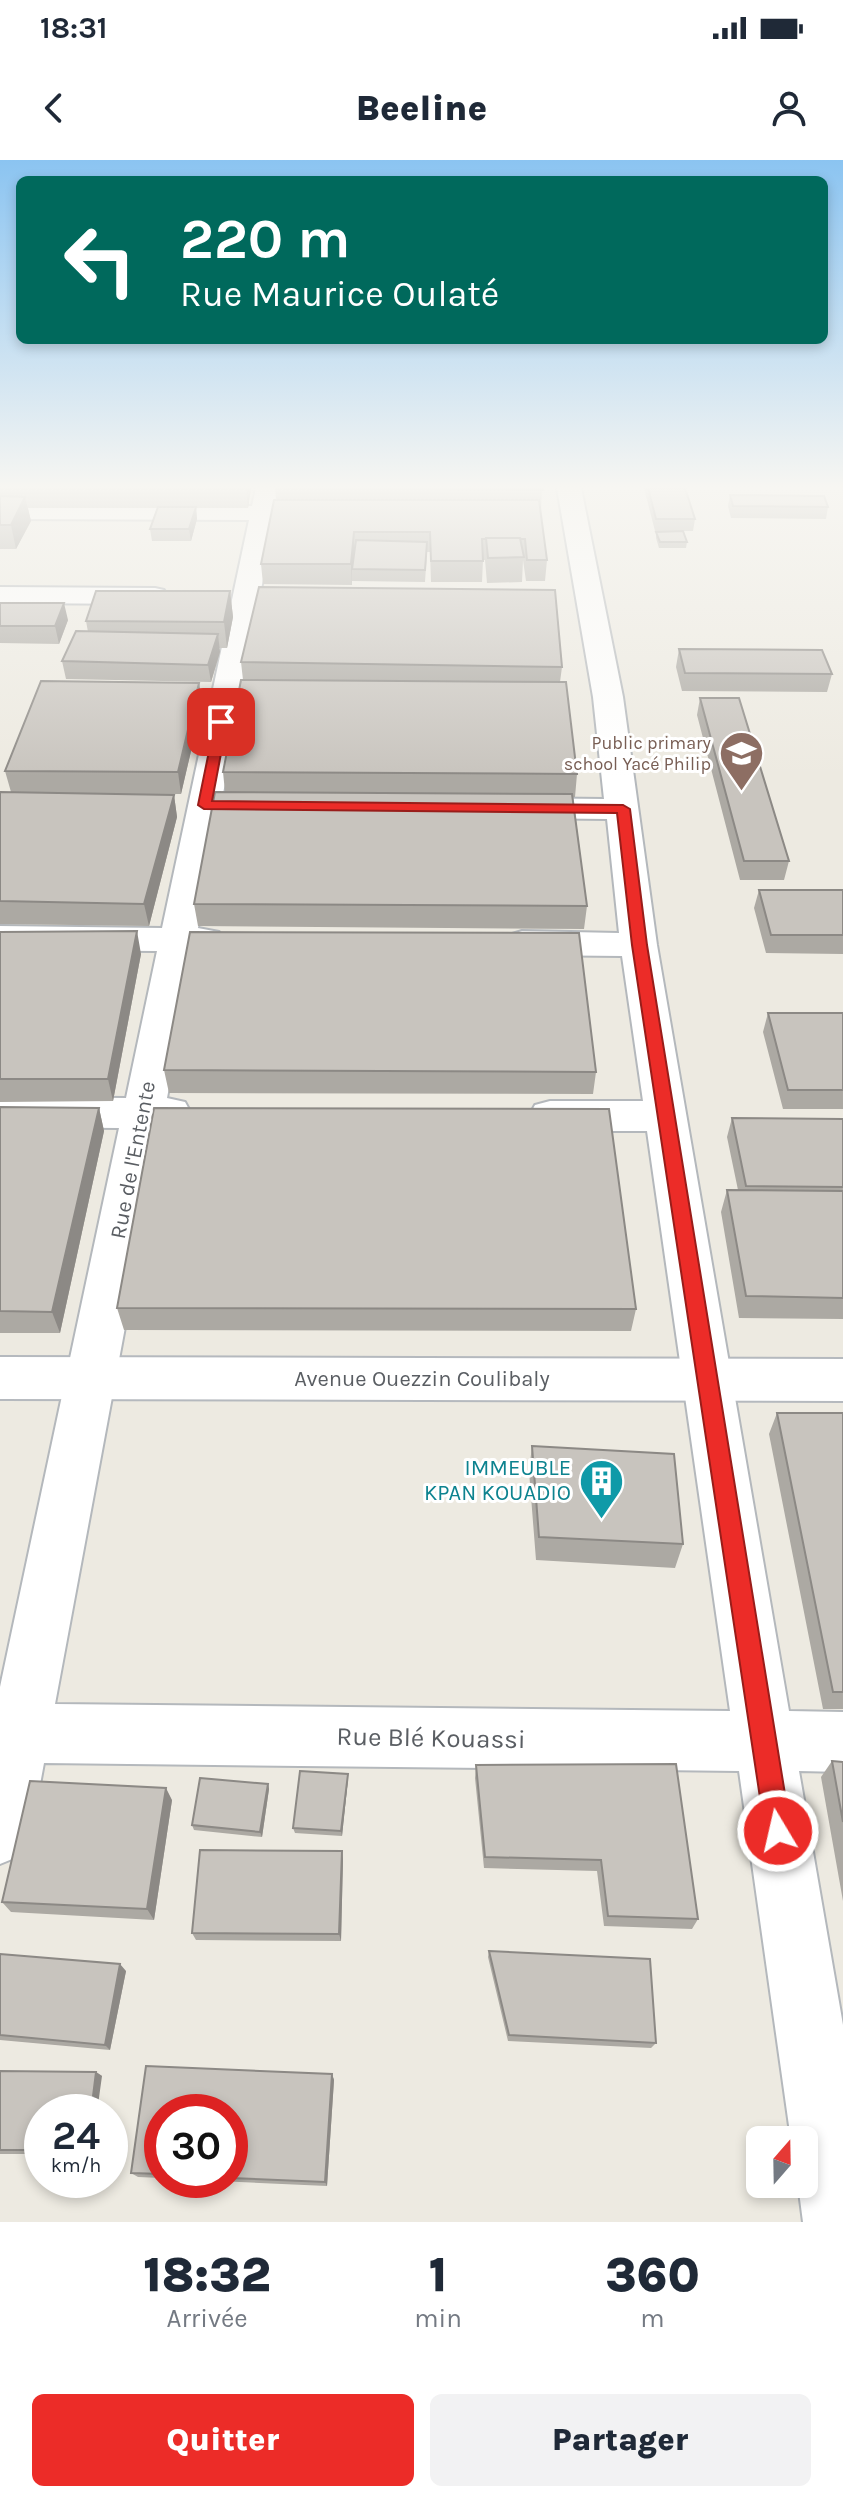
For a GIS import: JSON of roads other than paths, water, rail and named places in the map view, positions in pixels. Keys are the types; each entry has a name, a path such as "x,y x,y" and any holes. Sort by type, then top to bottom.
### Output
{"street":[{"name":"Rue de l'Entente","path":"0,1833 249,584"},
{"path":"572,584 592,697 623,809 639,945 840,2222"},
{"path":"0,595 184,596"},
{"path":"484,808 623,809"},
{"path":"0,938 241,940"},
{"path":"496,943 639,945"},
{"path":"0,1112 207,1113"},
{"path":"509,1115 668,1116"},
{"name":"Avenue Ouezzin Coulibaly","path":"0,1378 843,1380"},
{"name":"Rue Blé Kouassi","path":"20,1733 843,1742"}],"place":[{"name":"Public primary school Yacé Philip","path":"742,792"},
{"name":"IMMEUBLE KPAN KOUADIO","path":"602,1520"}]}
